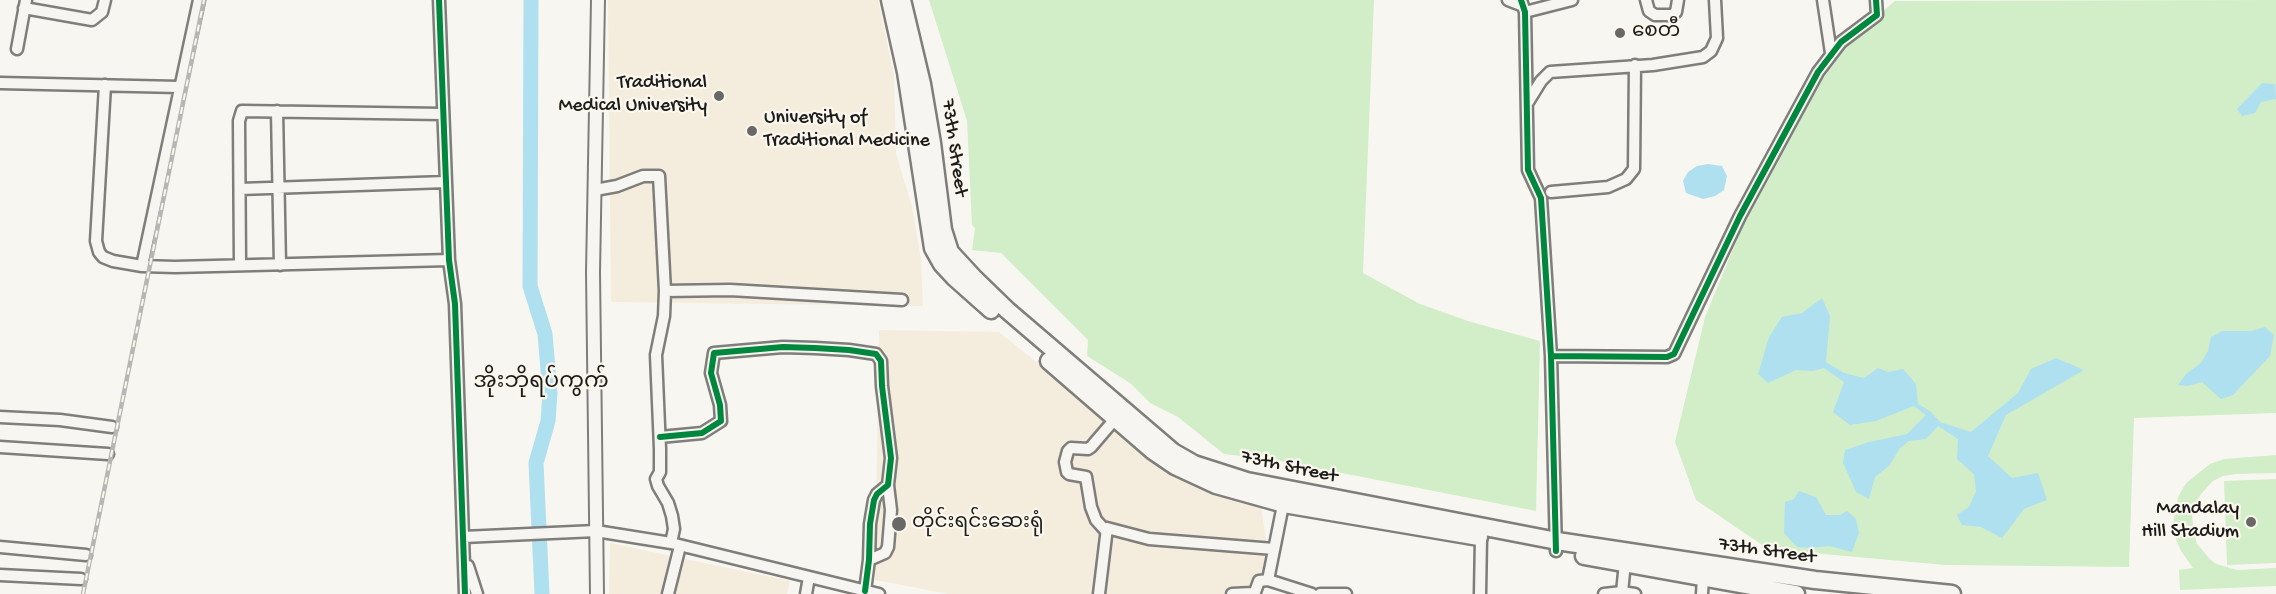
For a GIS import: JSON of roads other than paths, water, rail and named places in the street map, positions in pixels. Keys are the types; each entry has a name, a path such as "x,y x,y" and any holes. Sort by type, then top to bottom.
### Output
{"main road":[{"name":"73th Street","path":"890,0 908,79 929,228 936,255 955,278 1119,414"},
{"name":"73th Street","path":"902,0 922,84 943,230 950,252 1007,310 1119,414 1153,451 1175,466 1216,485 1556,546 1625,563 1796,594"},
{"name":"73th Street","path":"1285,497 1481,538 1815,580 1857,589 1952,594"}],"street":[{"path":"17,49 25,4 92,20 102,12 105,0"},
{"path":"142,266 199,0"},
{"path":"438,0 449,260 455,304 465,594"},
{"path":"597,594 593,349 598,0"},
{"path":"1508,0 1522,6 1572,0"},
{"path":"1646,0 1648,11 1655,15 1672,15 1676,12 1678,0"},
{"path":"1528,102 1541,81 1550,72 1703,57 1711,51 1717,38 1715,0"},
{"path":"1823,0 1831,53"},
{"path":"1551,356 1667,357 1674,354 1770,158 1818,72 1841,42 1877,15 1876,0"},
{"path":"1522,6 1528,102 1528,171 1541,198 1551,356 1556,546"},
{"path":"1551,192 1608,187 1626,179 1634,168 1635,65"},
{"path":"0,83 179,87"},
{"path":"105,85 96,241 103,257 142,266 240,266 449,260"},
{"path":"240,266 240,116 242,111 442,114"},
{"path":"277,111 280,264"},
{"path":"595,190 617,186 643,176 659,176 665,291 664,316 656,355 660,437 660,472 656,479 668,503 676,544 668,594"},
{"path":"240,189 446,182"},
{"path":"665,291 730,290 902,300"},
{"path":"660,437 702,433 721,421 720,405 711,372 714,353 783,347 839,349 876,354 880,361 891,458 888,485 891,510 888,547 885,553 869,560"},
{"path":"1099,594 1105,531 1096,520 1091,507 1086,477 1067,472 1065,462 1071,448 1088,449 1119,414"},
{"path":"0,417 60,420 112,427"},
{"path":"0,447 108,454"},
{"path":"859,591 869,560 870,524 874,500 877,494 888,485"},
{"path":"1268,580 1285,497"},
{"path":"1105,531 1110,528 1149,539 1274,549"},
{"path":"463,537 596,531 676,544 859,591 879,594"},
{"path":"1480,594 1481,538"},
{"path":"0,547 86,555"},
{"path":"463,552 477,594"},
{"path":"1622,592 1625,563"},
{"path":"0,575 81,579"},
{"path":"806,594 810,577"},
{"path":"1702,594 1704,577"},
{"path":"1232,594 1252,594 1259,581 1268,580 1312,594"},
{"path":"1604,594 1622,592 1635,594"},
{"path":"1320,594 1346,594"}],"water":[{"path":"2262,83 2275,84 2276,99 2261,102 2255,113 2242,116 2237,109"},
{"path":"1708,164 1722,166 1727,176 1724,190 1715,196 1703,199 1686,193 1683,181 1688,172 1697,166"},
{"path":"1822,298 1830,316 1826,362 1844,373 1864,378 1878,368 1888,372 1903,369 1916,384 1918,404 1930,411 1940,422 1971,432 2018,393 2031,369 2056,358 2084,370 2006,415 1988,456 2012,478 2038,473 2047,500 2024,509 2002,538 1981,527 1962,525 1957,515 1969,507 1976,491 1974,474 1957,459 1958,439 1938,426 1926,439 1909,441 1900,448 1889,466 1875,477 1869,499 1856,492 1843,463 1845,450 1907,434 1926,415 1914,406 1876,421 1850,425 1833,412 1844,382 1824,368 1813,371 1796,370 1768,383 1758,374 1769,337 1782,317 1802,313"},
{"path":"2265,327 2274,335 2270,356 2233,395 2221,399 2202,382 2188,386 2178,385 2186,374 2201,363 2208,351 2211,337 2222,331 2251,331"},
{"path":"1799,491 1816,497 1826,515 1840,515 1847,511 1856,519 1859,533 1852,552 1829,546 1797,547 1784,533 1785,502 1794,499"}],"waterway":[{"path":"531,0 530,286 545,334 550,393 548,421 536,463 542,594"}],"railway":[{"path":"83,594 204,0"}],"place":[{"name":"စေတီ","path":"1620,33"},
{"name":"Traditional Medical University","path":"719,96"},
{"name":"University of Traditional Medicine","path":"752,131"},
{"name":"Mandalay Hill Stadium","path":"2251,522"},
{"name":"တိုင်းရင်းဆေးရုံ","path":"899,524"}],"district":[{"name":"အိုးဘိုရပ်ကွက်","path":"541,384"}]}
